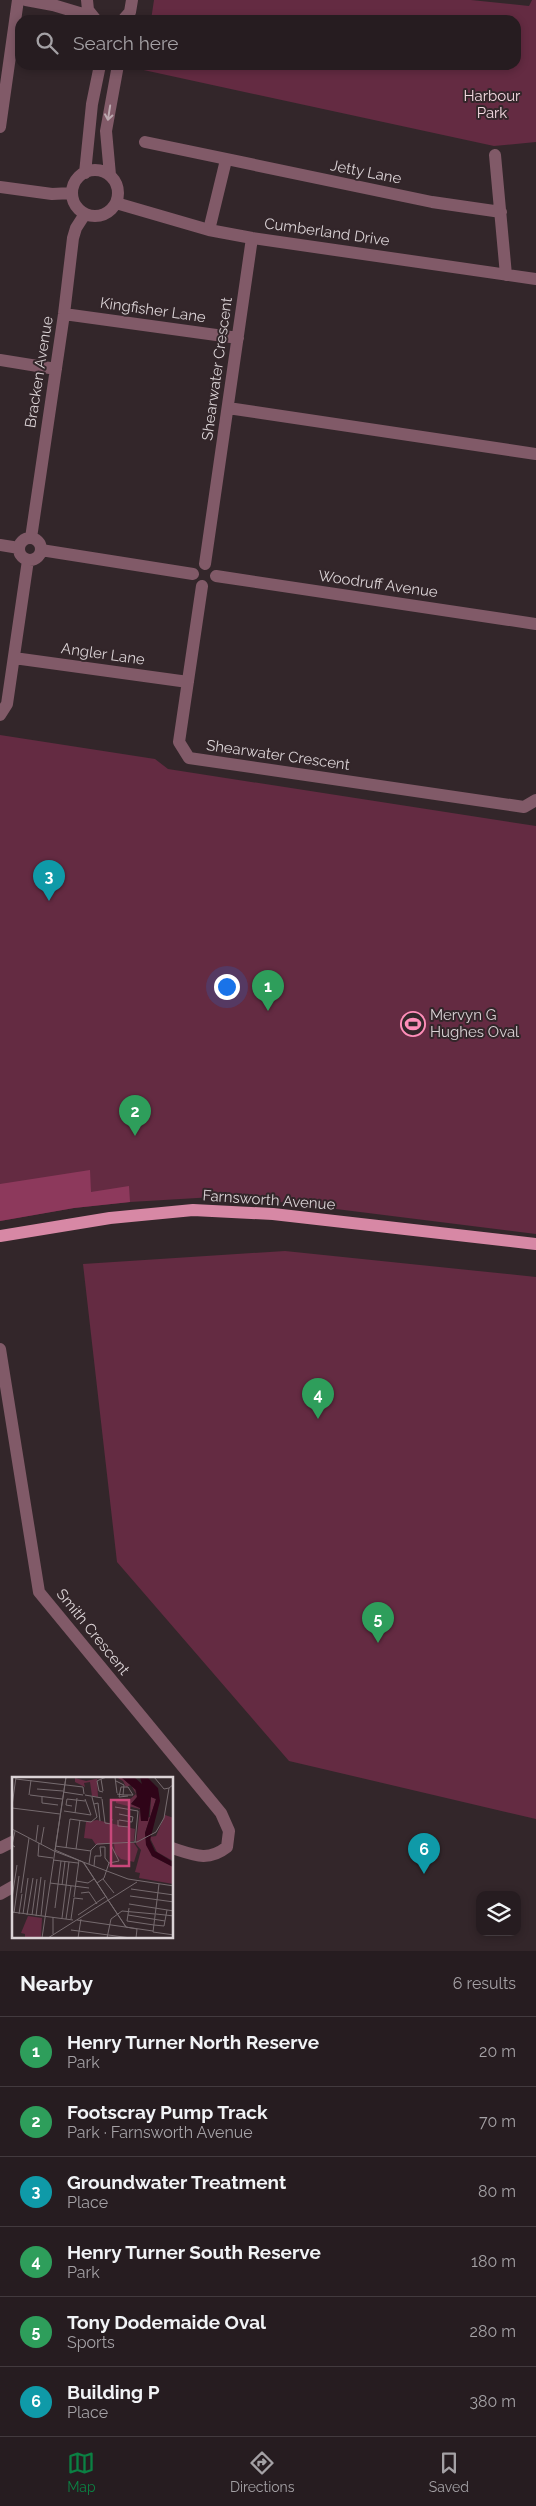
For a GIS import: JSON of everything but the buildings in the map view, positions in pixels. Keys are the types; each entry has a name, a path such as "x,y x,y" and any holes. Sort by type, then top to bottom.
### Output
{"main road":[{"name":"Farnsworth Avenue","path":"0,1236 110,1218 193,1210 273,1214 536,1244"}],"street":[{"path":"15,15 18,0"},
{"path":"26,0 52,5 84,15"},
{"path":"87,0 88,10 92,15"},
{"path":"0,127 3,89 15,18"},
{"path":"85,173 92,104 99,70"},
{"path":"110,175 101,171 85,173 78,178 72,193 74,202 85,214 104,215 116,203 118,189 110,175 106,131 117,70"},
{"name":"Jetty Lane","path":"145,142 432,202 501,212"},
{"path":"495,155 506,274"},
{"path":"209,230 226,160"},
{"path":"0,187 52,194 72,193"},
{"name":"Cumberland Drive","path":"116,203 209,230 252,238 536,279"},
{"name":"Bracken Avenue","path":"31,538 64,314 73,238 76,228 85,214"},
{"name":"Shearwater Crescent","path":"205,564 252,238"},
{"name":"Kingfisher Lane","path":"64,314 238,338"},
{"path":"0,360 56,369"},
{"path":"228,408 536,454"},
{"path":"31,538 38,541 41,550 38,557 28,560 21,556 19,548 23,541 31,538"},
{"path":"0,545 19,548"},
{"path":"41,550 193,574"},
{"path":"0,715 7,704 28,560"},
{"path":"205,564 212,567 216,576 213,583 202,586 196,582 193,574 197,567 205,564"},
{"name":"Woodruff Avenue","path":"216,576 536,624"},
{"name":"Shearwater Crescent","path":"202,586 178,742 189,758 524,807 536,800"},
{"name":"Angler Lane","path":"14,658 188,682"},
{"name":"Smith Crescent","path":"0,1349 39,1592 221,1813 229,1831 227,1847 216,1856 196,1856 174,1849"},
{"path":"0,1848 12,1842"},
{"path":"0,1894 12,1887"}],"green space":[{"name":"Harbour Park","path":"154,0 471,0 529,6 532,0 536,0 536,142 494,146 144,70 521,70 521,15 152,15"},
{"path":"0,735 155,759 168,769 536,826 536,1234 231,1196 130,1202 74,1208 0,1221"},
{"path":"285,1251 536,1277 536,1819 289,1761 117,1562 83,1264"}],"shaded area":[{"path":"90,1170 91,1192 129,1186 130,1202 74,1208 0,1221 0,1184"}],"place":[{"name":"Groundwater Treatment","path":"49,901"},
{"name":"Henry Turner North Reserve","path":"268,1011"},
{"name":"Mervyn G Hughes Oval","path":"413,1024"},
{"name":"Footscray Pump Track","path":"135,1136"},
{"name":"Henry Turner South Reserve","path":"318,1419"},
{"name":"Tony Dodemaide Oval","path":"378,1643"},
{"name":"Building P","path":"424,1874"}]}
